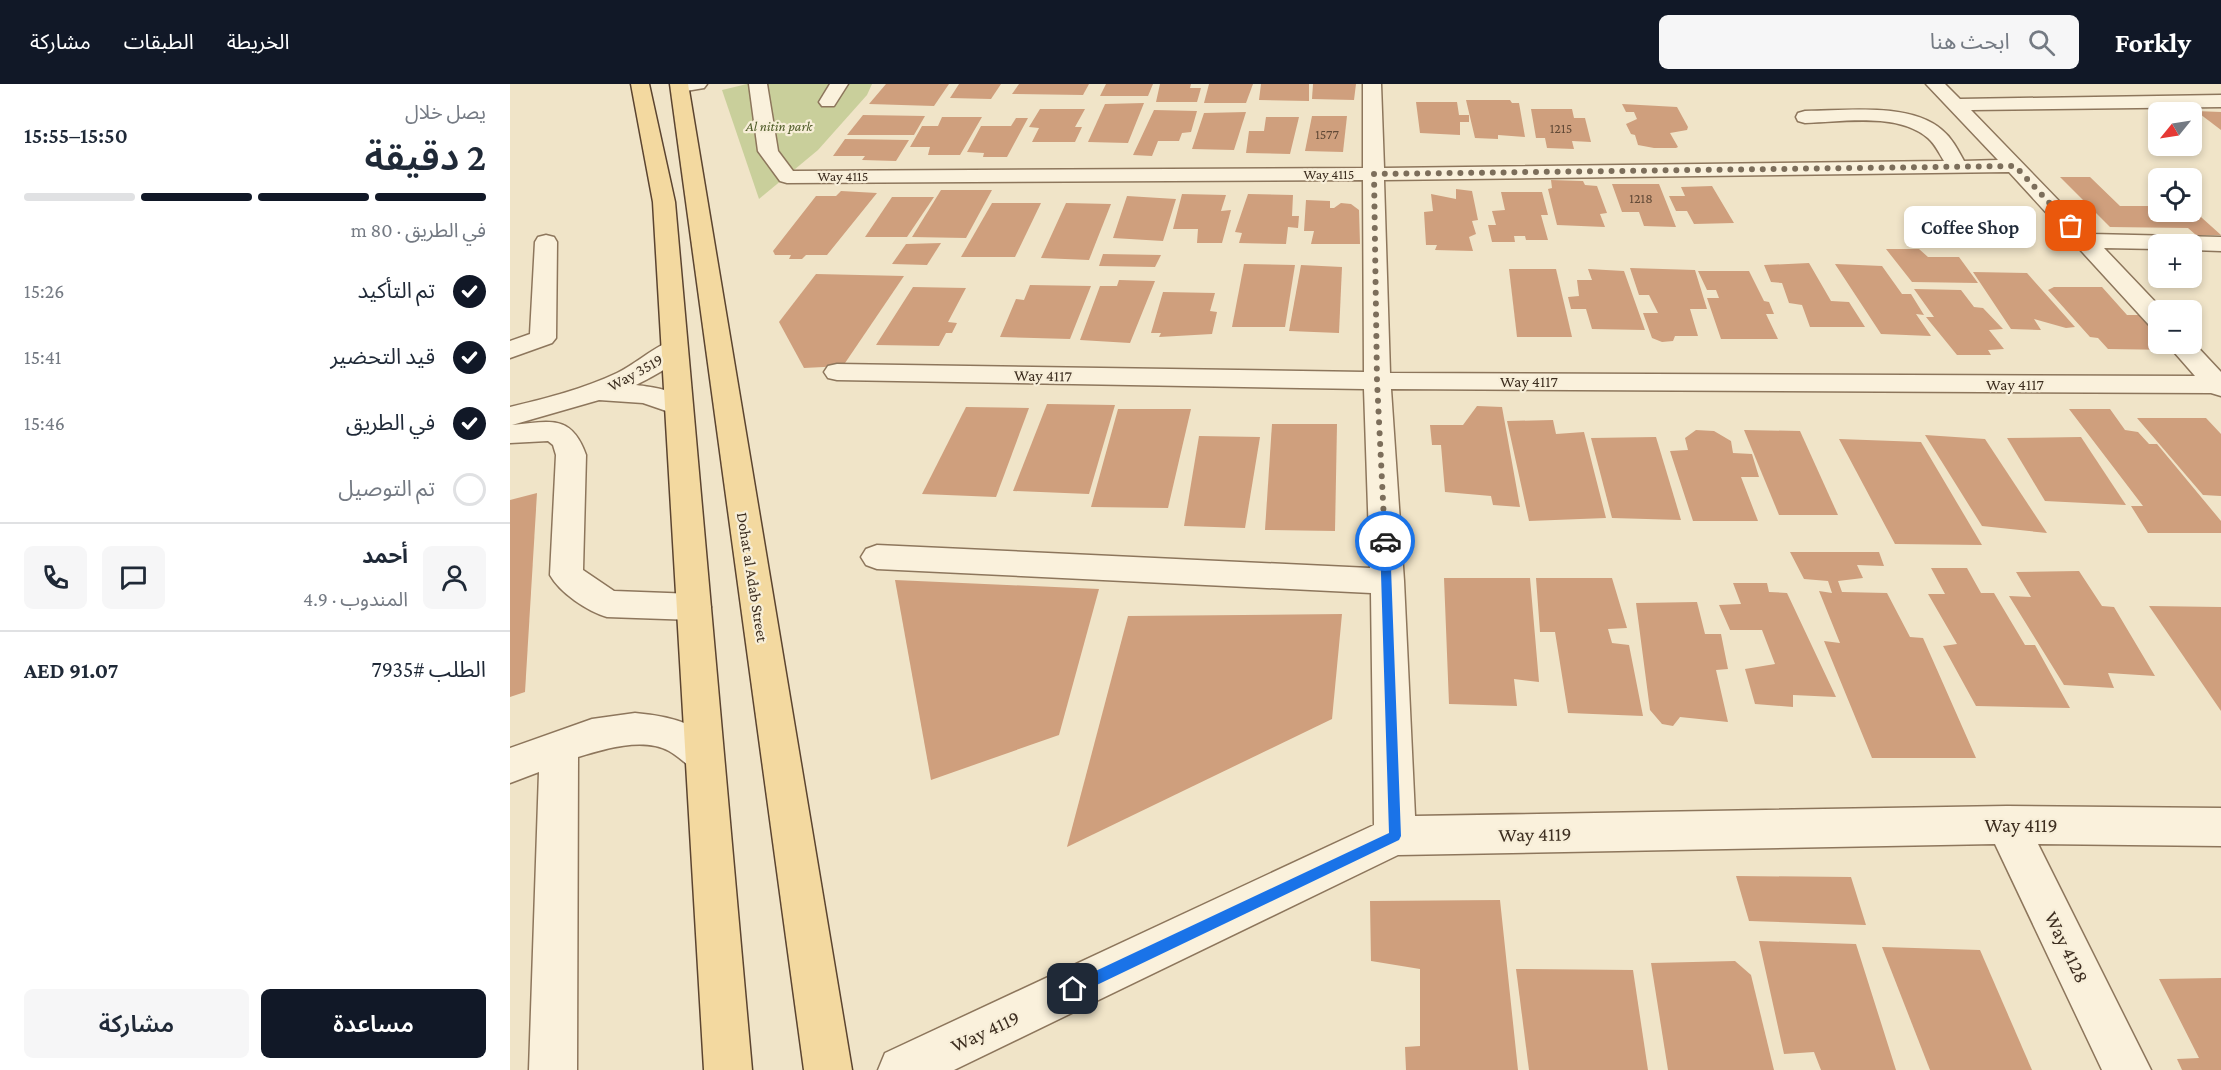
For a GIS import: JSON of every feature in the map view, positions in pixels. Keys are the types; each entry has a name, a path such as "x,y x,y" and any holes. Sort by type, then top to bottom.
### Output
{"main road":[{"path":"640,84 664,202 728,1070"},
{"name":"Dohat al Adab Street","path":"685,85 828,1070"}],"street":[{"name":"Way 4115","path":"758,84 768,151 787,177 1374,174 2015,166"},
{"path":"828,102 839,84"},
{"path":"1372,84 1377,381 1387,580 1395,836"},
{"path":"1935,84 2148,309"},
{"path":"1955,105 2221,100"},
{"path":"1805,117 1896,117 1933,132 1957,166"},
{"path":"2085,241 2221,244"},
{"path":"510,350 543,338 546,242"},
{"name":"Way 3519","path":"510,416 594,394 640,373 674,348"},
{"path":"2190,354 2220,386"},
{"name":"Way 4117","path":"837,372 1377,381 2220,386"},
{"name":"Way 3519","path":"594,394 643,393 662,398 678,406"},
{"path":"510,434 554,431 566,440 571,455 567,575 607,604 694,607"},
{"path":"877,557 1387,580"},
{"path":"510,766 605,732 646,729 680,738 704,757"},
{"path":"553,1070 559,747"},
{"name":"Way 4119","path":"902,1070 1395,836 2007,825 2221,827"},
{"name":"Way 4128","path":"2007,825 2127,1070"}],"green space":[{"name":"Al nitin park","path":"747,84 872,84 867,95 818,150 759,199 722,90"}],"building":[{"path":"886,84 949,84 934,106 869,104"},
{"path":"959,84 1001,84 991,99 950,98"},
{"path":"1019,84 1089,84 1083,95 1012,94"},
{"path":"1106,84 1153,84 1148,96 1100,96"},
{"path":"1160,84 1191,84 1190,88 1201,88 1197,102 1156,102"},
{"path":"1209,84 1253,84 1246,103 1204,103"},
{"path":"1261,84 1309,84 1309,101 1259,100"},
{"path":"1313,84 1356,84 1354,100 1312,99"},
{"path":"1466,100 1510,100 1512,103 1519,103 1525,137 1498,135 1498,139 1475,138"},
{"path":"1416,102 1457,102 1459,115 1469,115 1469,122 1460,122 1460,135 1420,133"},
{"path":"1144,103 1128,143 1088,142 1105,104"},
{"path":"1622,104 1677,107 1688,127 1687,130 1670,133 1678,147 1654,148 1638,145 1635,135 1631,134 1626,124 1637,119 1634,112 1626,112"},
{"path":"1040,109 1085,109 1075,127 1082,127 1075,142 1032,142 1039,128 1029,127"},
{"path":"1531,109 1572,109 1574,118 1585,118 1591,142 1572,141 1574,149 1547,148 1545,138 1536,138"},
{"path":"1154,110 1197,111 1191,132 1182,133 1179,141 1158,141 1152,156 1133,155"},
{"path":"2202,111 2221,112 2221,130 2202,116"},
{"path":"1246,112 1234,150 1192,149 1204,113"},
{"path":"863,115 925,116 914,135 847,135"},
{"path":"1312,116 1347,116 1343,152 1305,151"},
{"path":"942,117 982,117 960,155 928,155 930,147 910,147 922,126 938,126"},
{"path":"1266,117 1299,117 1290,154 1246,153 1249,131 1264,131"},
{"path":"1016,118 1028,118 1007,157 983,157 984,153 967,152 981,126 1011,126"},
{"path":"845,139 909,140 896,161 862,160 865,156 833,156"},
{"path":"2060,177 2090,177 2120,206 2148,206 2148,222 2202,222 2202,218 2221,235 2195,234 2188,228 2110,227"},
{"path":"1551,180 1583,181 1585,185 1597,186 1607,213 1600,214 1605,227 1557,225 1548,189 1552,188"},
{"path":"1612,184 1659,184 1676,227 1644,226 1639,212 1622,212"},
{"path":"1712,186 1734,223 1694,224 1687,211 1676,211 1669,196 1685,196 1681,187"},
{"path":"1456,189 1472,191 1478,220 1472,221 1476,234 1469,237 1473,251 1435,250 1437,245 1426,245 1424,212 1433,211 1431,194 1456,199"},
{"path":"941,190 992,190 966,238 912,237"},
{"path":"841,191 877,193 827,255 806,255 802,259 789,259 791,255 775,255 773,251 816,196 836,196"},
{"path":"1501,192 1542,192 1548,215 1541,215 1548,240 1526,240 1525,236 1514,236 1515,242 1492,242 1488,225 1496,225 1492,211 1505,210"},
{"path":"1182,194 1226,195 1221,211 1231,210 1222,243 1197,243 1198,229 1173,229"},
{"path":"1248,194 1293,195 1292,216 1299,216 1298,228 1288,227 1286,244 1239,243 1242,233 1235,232"},
{"path":"1127,196 1176,199 1163,241 1113,238"},
{"path":"892,197 934,197 907,237 865,237"},
{"path":"1306,200 1330,201 1330,208 1341,203 1351,204 1359,210 1360,244 1311,244 1314,231 1304,231"},
{"path":"992,203 1041,203 1015,257 961,257"},
{"path":"1066,203 1111,204 1089,260 1041,258"},
{"path":"941,243 927,265 892,264 906,244"},
{"path":"1886,249 1919,249 1928,257 1959,257 1978,283 1912,282"},
{"path":"1103,254 1161,255 1155,267 1099,266"},
{"path":"1809,263 1831,301 1849,302 1865,327 1810,327 1802,305 1789,303 1782,283 1771,282 1764,265"},
{"path":"1244,264 1295,265 1285,327 1232,327"},
{"path":"1835,264 1882,266 1902,294 1911,294 1924,315 1916,314 1931,336 1881,334"},
{"path":"1301,265 1342,267 1339,333 1289,331"},
{"path":"1630,268 1695,270 1707,309 1690,309 1698,336 1675,336 1673,341 1662,342 1652,338 1643,313 1658,313 1649,295 1639,295"},
{"path":"1509,269 1556,269 1572,337 1517,337"},
{"path":"1588,269 1624,271 1645,330 1592,329 1586,309 1571,309 1568,297 1579,296 1577,280 1592,280"},
{"path":"1698,271 1749,271 1764,301 1769,302 1774,314 1766,314 1778,339 1721,339 1707,298 1719,298 1716,290 1707,290"},
{"path":"1973,272 2027,273 2075,327 2066,328 2034,319 2041,330 2011,329"},
{"path":"816,274 904,276 843,366 804,368 779,322"},
{"path":"1119,280 1155,281 1130,343 1080,340 1100,286 1117,286"},
{"path":"1030,285 1091,286 1070,339 1000,337 1016,299 1024,300"},
{"path":"913,287 966,288 948,322 957,323 952,333 946,333 939,346 876,345"},
{"path":"2054,287 2102,287 2127,315 2139,315 2148,324 2148,350 2108,349 2098,338 2090,337 2048,290"},
{"path":"1914,289 1961,290 1974,307 1983,308 2003,329 1989,330 2004,349 1988,350 1991,355 1957,355 1926,317 1934,317"},
{"path":"1163,292 1215,293 1210,311 1217,312 1212,334 1159,337 1161,333 1151,333"},
{"path":"1047,404 1115,405 1089,494 1013,491"},
{"path":"1477,406 1502,407 1520,507 1493,505 1491,496 1445,492 1441,445 1432,445 1430,425 1463,425"},
{"path":"966,407 1029,408 996,497 922,494"},
{"path":"1118,409 1191,409 1168,508 1091,507"},
{"path":"2069,409 2110,409 2125,430 2138,432 2149,444 2157,444 2221,521 2221,533 2148,533 2131,506 2143,506"},
{"path":"2137,418 2206,418 2221,434 2221,496 2203,495"},
{"path":"1553,420 1556,434 1584,432 1606,518 1529,521 1507,421"},
{"path":"1272,424 1337,424 1335,531 1265,530"},
{"path":"1696,430 1714,431 1731,441 1733,453 1752,454 1759,477 1741,477 1758,521 1693,521 1670,451 1688,450 1685,438"},
{"path":"1744,430 1800,431 1838,515 1779,515"},
{"path":"1925,435 1985,439 2047,533 1982,526"},
{"path":"1199,436 1260,437 1245,528 1184,526"},
{"path":"1656,437 1681,520 1612,518 1591,438"},
{"path":"2081,437 2126,505 2045,501 2007,438"},
{"path":"1839,439 1921,442 1982,545 1895,544"},
{"path":"537,493 525,692 510,697 510,500"},
{"path":"1790,552 1879,552 1884,566 1857,565 1863,578 1838,581 1842,592 1887,593 1910,637 1923,638 1976,758 1872,758 1824,641 1840,643 1819,591 1832,593 1828,581 1804,579"},
{"path":"1931,568 1967,568 1981,593 1994,593 2025,645 2035,645 2070,708 1976,706 1943,646 1957,644 1928,594 1945,594"},
{"path":"2079,571 2102,606 2114,607 2155,676 2108,673 2114,688 2064,685 2009,596 2031,597 2016,572"},
{"path":"1444,578 1530,578 1539,682 1514,679 1517,706 1449,704"},
{"path":"1536,578 1612,578 1627,628 1608,629 1612,643 1629,645 1643,716 1568,713 1555,632 1540,632"},
{"path":"895,580 1099,589 1059,735 931,780"},
{"path":"1733,583 1767,583 1769,592 1787,593 1836,697 1793,695 1793,707 1755,704 1745,669 1775,664 1762,630 1730,630 1719,605 1741,604"},
{"path":"1697,602 1705,634 1721,634 1728,669 1716,670 1728,722 1680,717 1673,726 1662,724 1650,710 1636,603"},
{"path":"2149,606 2221,607 2221,711"},
{"path":"1342,614 1332,719 1067,847 1128,616"},
{"path":"1736,876 1851,877 1866,925 1749,921"},
{"path":"1500,900 1518,1070 1406,1070 1405,1047 1420,1046 1420,969 1371,961 1370,901"},
{"path":"1759,941 1856,944 1896,1070 1821,1070 1814,1052 1784,1054"},
{"path":"1882,947 1980,950 2032,1070 1930,1070"},
{"path":"1735,961 1751,975 1774,1070 1668,1070 1651,963"},
{"path":"1516,969 1633,970 1648,1070 1529,1070"},
{"path":"2221,978 2221,1070 2182,1070 2177,1059 2199,1058 2159,979"}],"way so far":[{"path":"1385,541 1377,381 1374,174 2015,166 2071,226"}],"place":[{"name":"Coffee Shop","path":"2071,226"}],"route":[{"path":"1073,989 1395,836 1385,541"}]}
